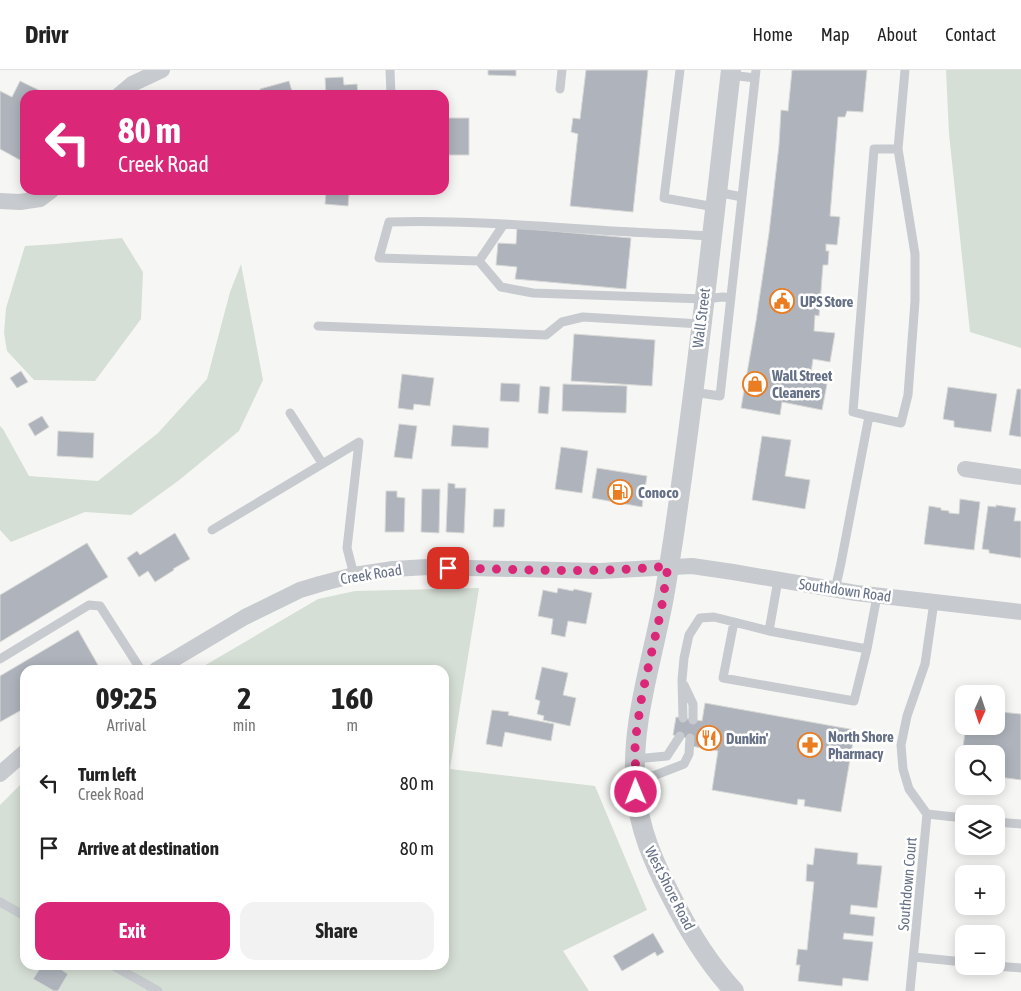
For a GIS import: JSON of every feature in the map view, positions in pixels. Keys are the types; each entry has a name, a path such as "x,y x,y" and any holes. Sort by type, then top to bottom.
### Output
{"street":[{"path":"125,90 132,84 162,70"},
{"name":"Wall Street","path":"668,566 680,489 731,73"},
{"path":"0,201 20,202 40,199 45,195"},
{"path":"965,469 1021,477"},
{"name":"Creek Road","path":"164,665 266,606 300,590 354,575 410,568 635,570 668,566"},
{"name":"Southdown Road","path":"668,566 708,568 834,590 1021,612"},
{"name":"West Shore Road","path":"668,566 661,611 637,728 635,766 638,808 646,842 679,912 709,961 734,991"},
{"path":"0,774 20,756"}],"lane":[{"path":"390,70 391,90"},
{"path":"560,89 562,70"},
{"path":"680,70 664,198 716,200 742,197"},
{"path":"898,149 874,149 853,412 901,423 908,394 915,254 898,149 905,70"},
{"path":"692,392 720,396 756,74 731,73"},
{"path":"711,236 504,224 428,221 389,222 379,258 479,261 501,287 533,293 704,299 731,298"},
{"path":"479,261 504,224"},
{"path":"318,326 546,335 562,322 583,317 701,324"},
{"path":"290,413 322,463"},
{"path":"834,590 841,563 869,416"},
{"path":"212,530 359,442 347,548 354,575"},
{"path":"769,631 778,580"},
{"path":"734,622 723,678 854,701 878,596"},
{"path":"934,602 925,664 907,716 901,746 903,769 909,789 927,814 955,817"},
{"path":"0,659 89,605 100,606 138,665"},
{"path":"683,718 682,680 684,658 690,635 700,618 714,617 769,631 867,648"},
{"path":"682,680 693,704 693,720"},
{"path":"635,766 667,756 680,736"},
{"path":"635,766 653,776 684,764 688,754 690,738"},
{"name":"Southdown Court","path":"910,991 927,814"},
{"path":"1005,823 1021,824"},
{"path":"0,902 20,913"},
{"path":"914,957 955,961"},
{"path":"1005,967 1021,968"},
{"path":"121,970 158,991"}],"shaded area":[{"path":"946,70 1021,70 1021,348 970,332 949,134"},
{"path":"122,238 143,272 141,319 95,381 34,380 7,351 4,333 6,308 25,246"},
{"path":"241,264 263,380 239,431 178,481 131,515 85,512 11,542 0,530 0,426 29,476 98,481 158,433 207,379 230,292"},
{"path":"479,588 450,769 595,786 647,910 563,951 589,991 0,991 0,805 20,785 20,970 449,970 449,665 206,665 318,599 355,591"}],"building":[{"path":"488,70 516,70 516,76 488,75"},
{"path":"586,70 648,70 633,212 570,206 578,134 571,132 573,118 580,119"},
{"path":"792,70 867,70 863,112 847,111 845,117 838,117 830,216 840,217 837,245 826,244 826,251 829,251 828,265 823,265 819,316 815,315 814,331 835,333 830,362 813,359 810,380 827,384 822,410 782,402 780,415 741,408 769,233 781,110 788,111"},
{"path":"343,77 344,85 357,84 358,90 326,90 325,78"},
{"path":"20,81 39,90 20,90 20,160 0,149 0,91 12,97"},
{"path":"289,81 292,90 260,90"},
{"path":"449,118 469,118 469,155 449,155"},
{"path":"326,195 349,195 348,206 325,204"},
{"path":"517,228 631,238 626,289 515,279 517,267 496,265 498,243 516,244"},
{"path":"574,334 655,340 652,386 571,381"},
{"path":"21,371 28,382 17,388 10,378"},
{"path":"402,374 434,378 430,406 414,404 413,410 398,408"},
{"path":"501,383 520,384 519,402 500,401"},
{"path":"563,384 627,386 626,413 562,411"},
{"path":"540,386 550,387 548,414 538,413"},
{"path":"948,387 997,394 991,432 954,427 954,421 943,419"},
{"path":"1017,389 1021,389 1021,437 1009,435"},
{"path":"42,416 49,427 35,436 28,424"},
{"path":"399,424 417,426 412,459 394,457"},
{"path":"453,425 489,428 488,448 451,446"},
{"path":"58,431 94,433 93,458 57,456"},
{"path":"762,436 791,440 785,476 810,480 805,509 752,500"},
{"path":"561,447 588,451 582,493 555,489"},
{"path":"597,468 647,476 642,507 592,498"},
{"path":"448,483 455,484 455,488 466,488 464,533 446,532"},
{"path":"422,489 440,489 439,533 421,532"},
{"path":"386,491 397,491 397,497 405,498 404,532 385,532"},
{"path":"960,499 980,502 974,550 924,544 929,506 941,508 941,510 949,511 949,513 959,514"},
{"path":"996,505 1016,508 1014,521 1021,521 1021,558 989,553 989,550 982,549 988,506 996,507"},
{"path":"494,509 505,509 504,527 493,527"},
{"path":"175,533 190,559 155,582 148,571 139,577 127,558 137,551 140,555"},
{"path":"87,543 108,577 0,642 0,595"},
{"path":"558,588 592,593 586,624 568,621 565,637 551,634 553,619 538,616 543,590 557,593"},
{"path":"78,630 98,665 20,665 20,711 0,722 0,676"},
{"path":"542,667 568,673 563,695 576,698 570,726 543,720 544,716 537,714 540,701 535,699"},
{"path":"705,703 855,730 841,812 804,806 805,800 798,799 797,805 712,790 718,751 691,746 692,739 673,735 676,717 702,721"},
{"path":"492,710 509,712 508,715 554,724 551,741 505,732 502,747 486,744"},
{"path":"1005,712 1021,714 1021,780 1005,778 1005,745 963,745 965,735 1005,735"},
{"path":"815,848 858,853 857,864 882,866 877,908 851,905 850,914 875,917 873,936 844,933 843,939 873,942 868,981 843,978 842,986 798,981 800,965 796,965 798,949 807,950 814,882 806,881 807,864 813,865"},
{"path":"653,933 664,952 657,956 655,952 622,971 613,956"},
{"path":"39,970 62,970 68,974 58,991 54,991 33,979"}],"place":[{"name":"UPS Store","path":"782,301"},
{"name":"Wall Street Cleaners","path":"755,384"},
{"name":"Conoco","path":"620,492"},
{"name":"Dunkin'","path":"709,738"},
{"name":"North Shore Pharmacy","path":"810,745"}],"route":[{"path":"448,568 635,570 668,566 661,611 642,695 637,728 635,744 636,792"}]}
